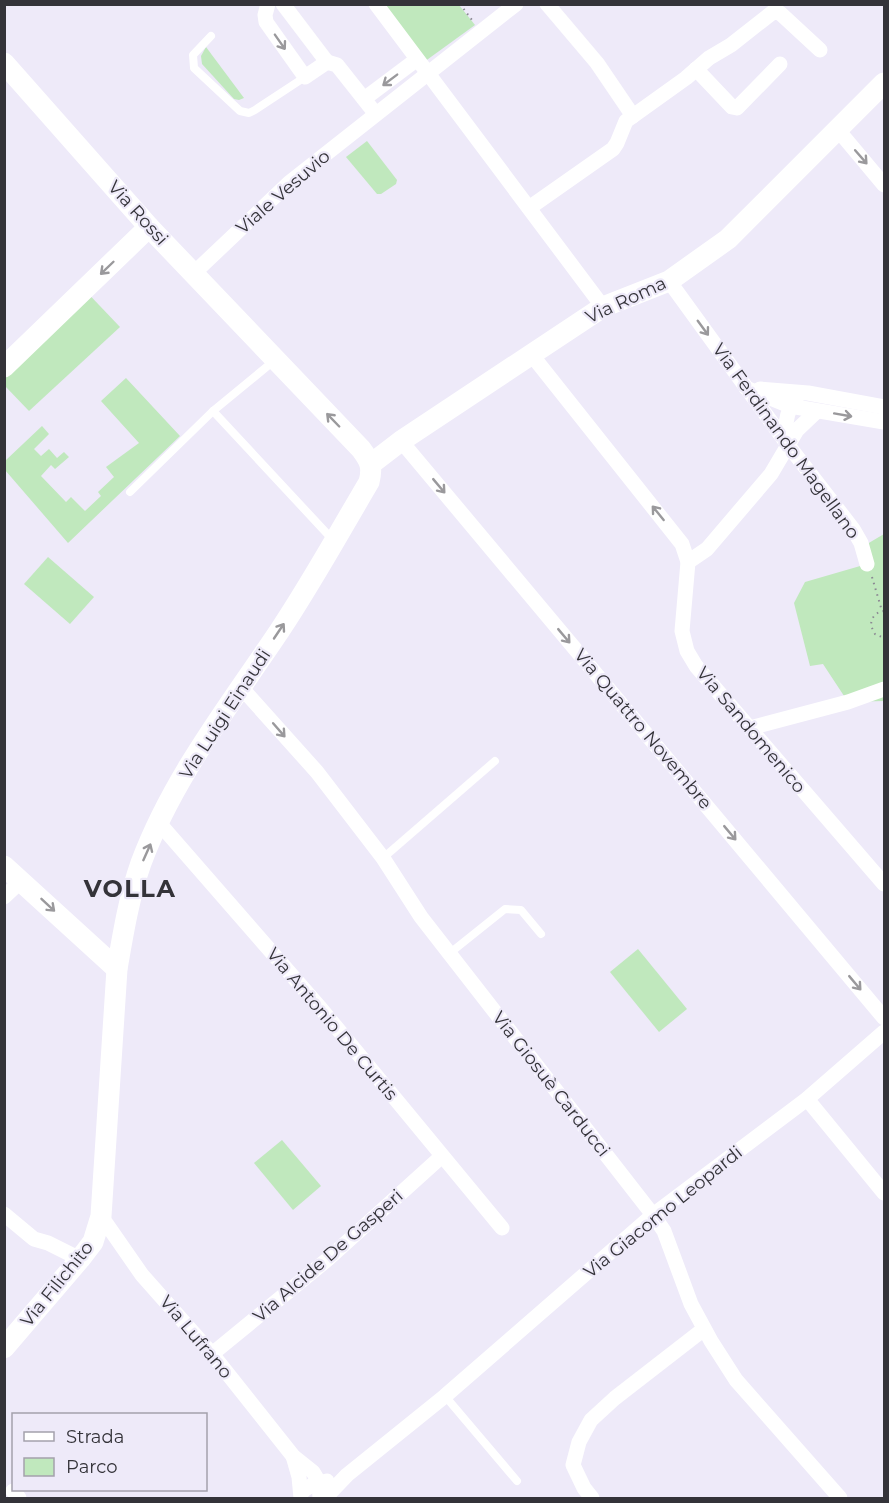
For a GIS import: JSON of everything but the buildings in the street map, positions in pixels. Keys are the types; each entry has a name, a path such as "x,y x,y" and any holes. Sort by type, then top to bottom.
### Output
{"street":[{"path":"268,4 266,22 305,77 327,62"},
{"path":"283,4 327,62 337,64 375,113"},
{"path":"376,4 603,307"},
{"name":"Viale Vesuvio","path":"194,273 289,183 516,4"},
{"path":"547,4 597,63 633,116"},
{"path":"529,208 613,149 624,124 633,116 709,57 731,45 776,12 780,13 820,50"},
{"path":"364,99 416,60"},
{"name":"Via Rossi","path":"4,63 149,227 361,449 371,464"},
{"path":"696,69 732,107 737,108 780,64"},
{"name":"Via Roma","path":"371,464 401,441 603,307 669,281 741,228 885,83"},
{"path":"838,130 885,185"},
{"path":"8,357 149,227"},
{"name":"Via Ferdinando Magellano","path":"669,281 788,445 853,529 861,543 867,564"},
{"path":"531,354 676,536 682,544 688,562 707,549 771,474 797,430 817,411"},
{"path":"746,388 808,393 885,407"},
{"path":"746,388 790,406 885,422"},
{"path":"788,445 786,424 790,406 795,400 808,393"},
{"name":"Via Quattro Novembre","path":"401,441 885,1017"},
{"name":"Via Luigi Einaudi","path":"101,1216 117,969 123,933 141,864 159,823 197,752 281,629 369,482 371,464"},
{"name":"Via Sandomenico","path":"688,562 682,631 687,651 696,666 884,883"},
{"name":"Via Giosuè Carducci","path":"240,686 317,772 383,858 421,917 652,1215 664,1232 691,1304 736,1380 840,1498"},
{"path":"750,728 848,702 885,689"},
{"name":"Via Antonio De Curtis","path":"159,823 322,1010 502,1228"},
{"path":"4,866 117,969"},
{"path":"4,897 21,881"},
{"name":"Via Giacomo Leopardi","path":"323,1498 347,1475 446,1396 652,1215 882,1041"},
{"path":"807,1099 885,1193"},
{"name":"Via Alcide De Gasperi","path":"212,1354 328,1259 442,1156"},
{"path":"4,1214 34,1239 48,1243 80,1260"},
{"name":"Via Filichito","path":"4,1348 80,1260 93,1242 101,1216"},
{"name":"Via Lufrano","path":"101,1216 142,1275 212,1354 293,1456 308,1467 319,1482 301,1495 293,1456"},
{"path":"592,1498 584,1488 573,1465 579,1442 591,1420 615,1398 704,1329"},
{"name":"Via Giacomo Leopardi","path":"319,1482 347,1475"},
{"path":"319,1482 323,1498"}],"lane":[{"path":"211,36 193,55 194,68 240,111 255,110 305,77"},
{"path":"130,492 213,411 275,360"},
{"path":"213,411 334,541"},
{"path":"383,858 495,761"},
{"path":"450,953 506,909 521,910 541,934"},
{"path":"446,1396 517,1481"}],"path":[{"path":"460,4 481,32"},
{"path":"867,564 883,611 873,617 871,626 875,634 885,638"}],"green space":[{"path":"383,5 459,5 475,25 424,62"},
{"path":"206,47 244,98 234,99 202,64 201,56"},
{"path":"367,141 397,180 396,184 381,194 377,194 346,157"},
{"path":"79,284 120,327 29,411 5,386 5,355"},
{"path":"126,378 180,436 68,543 5,470 5,461 42,426 49,434 34,449 41,456 49,449 57,458 64,452 69,457 55,469 51,465 41,476 66,502 71,497 85,511 101,496 98,492 114,477 106,467 139,443 101,401"},
{"path":"884,534 884,701 848,702 823,664 810,666 794,603 805,582 867,564 862,547"},
{"path":"48,557 94,597 70,624 24,584"},
{"path":"638,949 687,1009 659,1032 610,972"},
{"path":"282,1140 321,1186 293,1210 254,1163"}],"district":[{"name":"VOLLA","path":"130,889"}]}
